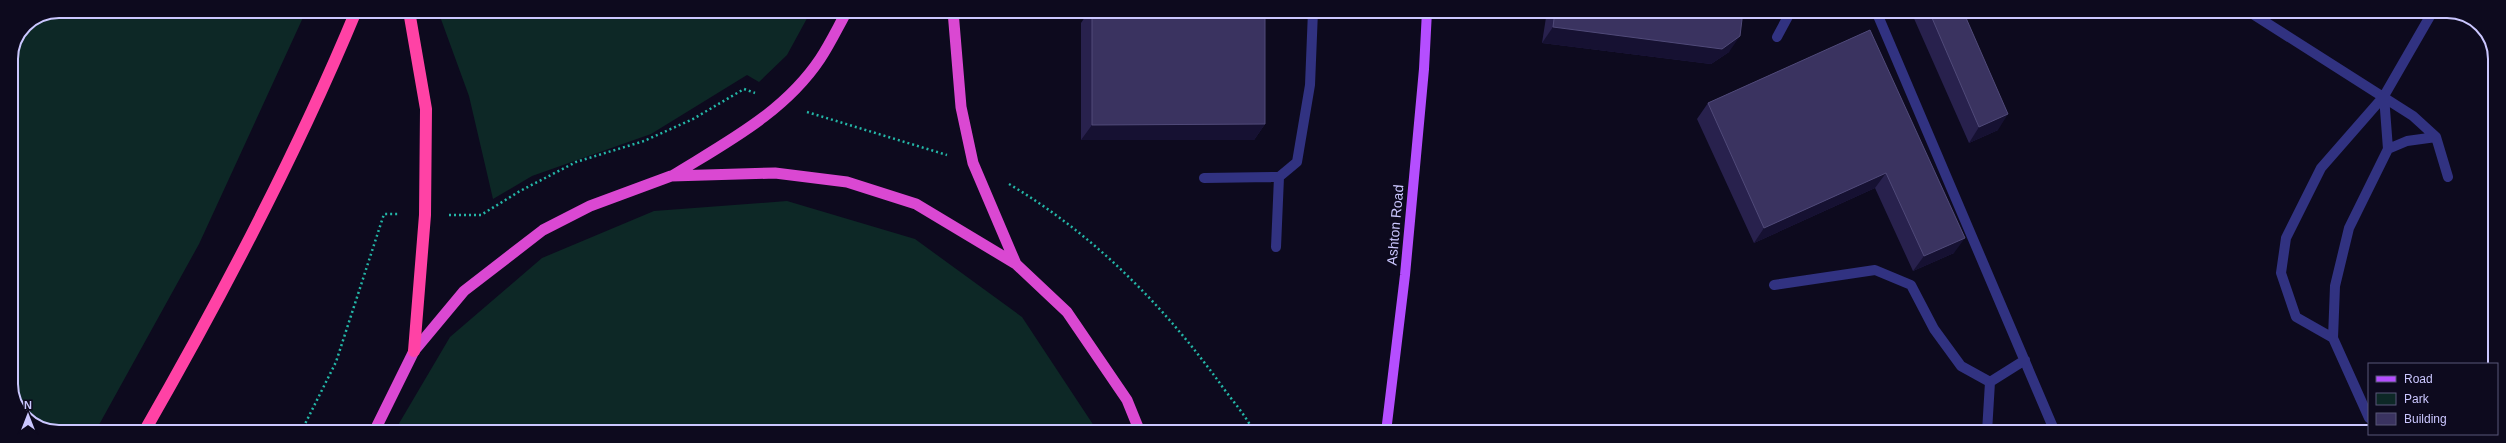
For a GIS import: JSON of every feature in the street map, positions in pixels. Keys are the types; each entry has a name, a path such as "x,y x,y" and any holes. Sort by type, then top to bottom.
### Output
{"highway":[{"path":"148,425 212,312 333,67 353,18"},
{"path":"410,18 418,54 426,109 425,215 414,351"},
{"path":"377,425 414,351 464,291 543,230 590,206 671,176 756,123 780,104 819,60 843,18"},
{"path":"954,18 961,107 973,163 1016,264"},
{"path":"671,176 776,173 847,182 916,204 1016,264 1067,312 1127,400 1137,425"}],"main road":[{"name":"Ashton Road","path":"1387,425 1406,268 1427,18"}],"lane":[{"path":"1204,178 1279,177 1298,162 1310,85 1313,18"},
{"path":"1777,37 1787,18"},
{"path":"1879,18 2052,425"},
{"path":"2259,18 2384,96 2413,116 2436,137 2448,177"},
{"path":"2333,338 2296,317 2281,273 2286,238 2321,168 2384,96 2429,18"},
{"path":"2368,416 2333,338 2335,286 2349,228 2388,149 2384,96"},
{"path":"2388,149 2407,141 2436,137"},
{"path":"1276,247 1279,177"},
{"path":"1774,285 1875,270 1911,285 1934,329 1961,366 1990,382"},
{"path":"1990,382 2025,360"},
{"path":"1987,425 1990,382"}],"path":[{"path":"304,425 336,362 384,214 481,215 520,191 576,162 644,141 693,119 744,89 780,104 973,163 1040,203 1115,262 1187,338 1249,425"}],"green space":[{"path":"59,18 303,18 199,244 99,425 53,425 38,420 28,411 23,405 18,387 18,59 21,43 30,30 36,25 43,21"},
{"path":"441,18 807,18 787,55 759,82 747,75 651,134 532,176 493,199 469,96"},
{"path":"787,201 915,239 1022,317 1093,425 398,425 450,337 542,258 654,211"}],"building":[{"path":"1092,18 1265,18 1265,124 1092,125"},
{"path":"1554,18 1742,18 1740,36 1722,49 1553,27"},
{"path":"1932,18 1966,18 2008,114 1979,127"},
{"path":"1870,30 1965,238 1924,256 1886,173 1764,228 1708,103"}]}
